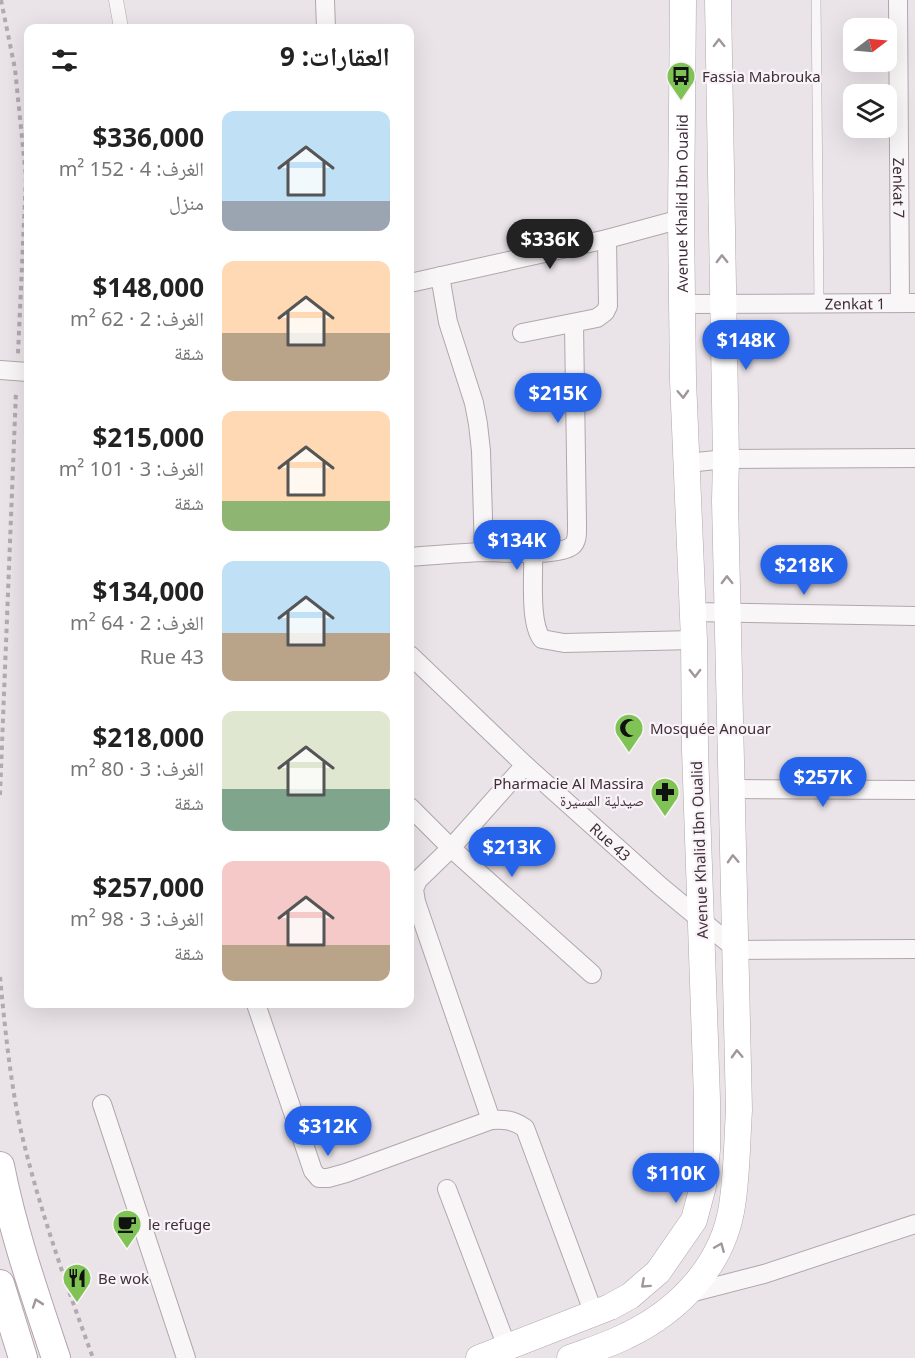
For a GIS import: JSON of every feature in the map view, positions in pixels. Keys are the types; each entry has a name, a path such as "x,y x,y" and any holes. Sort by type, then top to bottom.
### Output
{"main road":[{"name":"Avenue Khalid Ibn Oualid","path":"479,1358 594,1314 630,1296 644,1286 658,1272 694,1220 703,1186 707,1150 695,750 694,640 681,304 683,0"},
{"path":"570,1358 626,1337 650,1323 686,1294 712,1264 723,1241 732,1207 739,1110 727,613 718,0"},
{"path":"0,1166 5,1193 32,1288 56,1358"},
{"path":"0,1284 23,1358"}],"street":[{"path":"116,0 120,24"},
{"path":"325,0 326,24"},
{"name":"Zenkat 7","path":"898,0 907,134 908,303"},
{"path":"414,282 607,239 681,219"},
{"path":"522,333 574,324 597,318 605,312 608,306 607,239"},
{"path":"440,276 448,322 474,403 478,424 484,552"},
{"name":"Zenkat 1","path":"681,304 908,303"},
{"path":"414,557 484,552 533,553 564,549 573,545 576,539 574,324"},
{"path":"687,463 726,459 915,458"},
{"path":"533,553 535,618 537,633 542,639 564,643 694,640"},
{"path":"693,612 915,616"},
{"name":"Rue 43","path":"414,659 525,765 660,886 736,950"},
{"path":"491,1120 416,902 414,889 418,879 451,848 525,765"},
{"path":"731,789 915,790"},
{"path":"414,811 451,848 592,974"},
{"path":"736,950 915,949"},
{"path":"257,1008 313,1171 319,1178 346,1173 491,1120 507,1119 525,1128 594,1314"},
{"path":"102,1104 186,1358"},
{"path":"447,1189 507,1347"},
{"path":"686,1294 764,1274 915,1224"}],"lane":[{"path":"816,0 819,303"}],"path":[{"path":"1,0 15,69 24,157"},
{"path":"0,795 15,371 24,212"},
{"path":"0,977 6,1041 21,1131 47,1226 93,1358"}],"place":[{"name":"Fassia Mabrouka","path":"681,102"},
{"name":"Mosquée Anouar","path":"629,754"},
{"name":"Pharmacie Al Massira صيدلية المسيرة","path":"665,818"},
{"name":"le refuge","path":"127,1250"},
{"name":"Be wok","path":"77,1304"}]}
